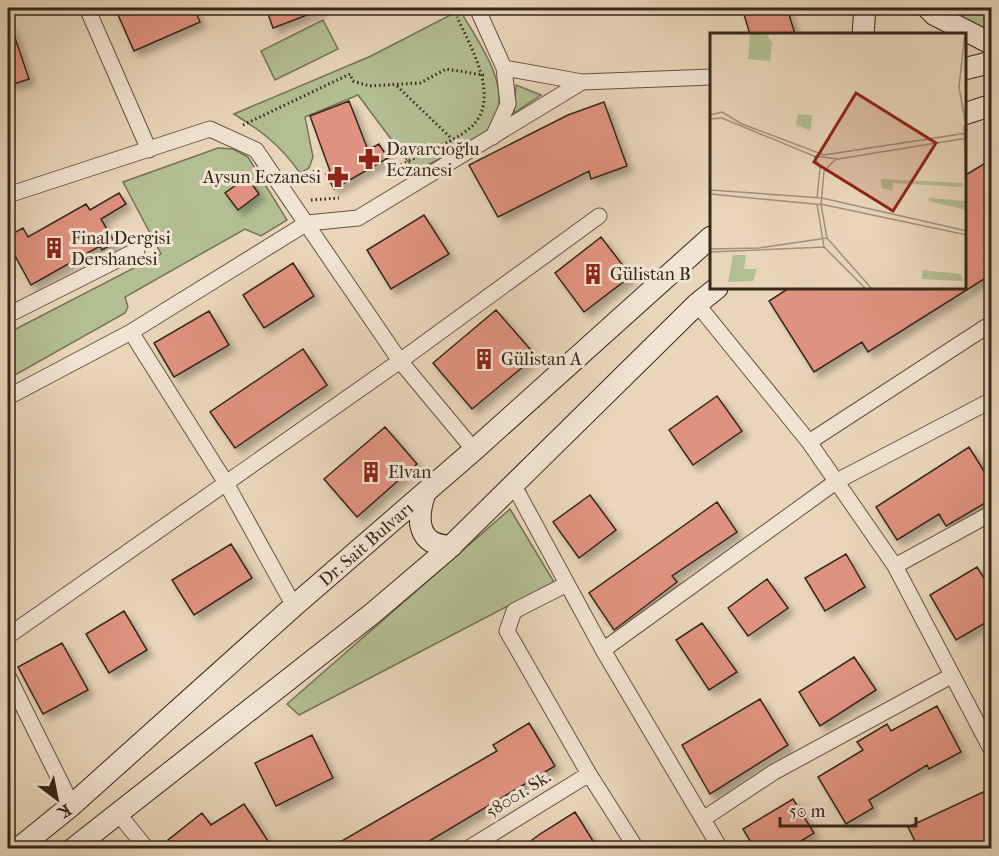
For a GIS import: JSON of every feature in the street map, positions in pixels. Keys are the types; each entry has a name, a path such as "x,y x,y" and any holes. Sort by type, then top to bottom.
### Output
{"main road":[{"path":"863,33 865,8"},
{"path":"928,8 935,15 992,44"},
{"path":"966,68 992,62"},
{"path":"966,113 992,105"},
{"name":"Dr. Sait Bulvarı","path":"19,849 72,805 294,606 474,450 710,238"},
{"path":"74,849 117,812 373,613 452,546 697,304 714,290"},
{"path":"424,493 419,510 421,527 432,543 452,546"}],"street":[{"path":"87,8 149,150"},
{"path":"477,8 504,68 508,104 493,137"},
{"path":"504,68 582,82 710,77"},
{"path":"8,397 131,332 307,224 358,218 582,82"},
{"path":"8,195 210,129 256,150 400,361 474,450"},
{"path":"8,636 400,361 599,216"},
{"path":"8,315 137,250"},
{"path":"697,304 810,442 896,566 951,676 986,730 992,751"},
{"path":"810,442 992,322"},
{"path":"131,332 226,483 294,606"},
{"path":"603,650 837,481 992,400"},
{"path":"513,484 603,650 720,849"},
{"path":"896,566 992,513"},
{"path":"567,584 514,611 507,631 589,774 636,849"},
{"path":"8,676 72,805"},
{"path":"703,819 774,772 951,676"},
{"name":"58001. Sk.","path":"469,849 589,774"},
{"path":"117,812 146,849"}],"path":[{"path":"401,165 471,128 477,118 482,104 484,75 457,17"},
{"path":"242,126 350,74 353,81 369,86 420,83 446,69 484,75"},
{"path":"397,86 451,138"},
{"path":"305,199 315,201 339,198"}],"green space":[{"path":"940,8 991,8 991,33"},
{"path":"460,10 493,71 498,88 499,104 495,119 479,138 415,171 358,95 305,117 313,157 309,168 300,173 270,140 234,114 371,56"},
{"path":"323,20 338,49 275,80 261,51"},
{"path":"516,85 541,95 514,113"},
{"path":"218,148 233,149 248,157 287,220 261,236 245,229 125,297 128,307 125,313 8,379 8,333 161,254 123,182"},
{"path":"510,509 554,582 299,715 287,704"}],"building":[{"path":"115,8 194,8 200,22 134,51"},
{"path":"266,8 323,8 323,9 273,28"},
{"path":"742,8 787,8 795,33 750,33"},
{"path":"8,23 10,23 29,79 8,86"},
{"path":"349,101 368,150 379,144 388,158 334,189 326,174 330,171 310,116"},
{"path":"604,102 627,166 591,179 589,171 498,217 469,165 568,115"},
{"path":"992,159 992,274 868,352 862,342 814,372 769,301 786,290 966,290 966,175"},
{"path":"247,177 259,194 238,210 225,193"},
{"name":"Final Dergisi Dershanesi","path":"119,193 126,204 101,219 115,243 102,250 100,246 31,285 8,243 8,236 23,228 28,237 86,204 90,210"},
{"path":"424,215 449,254 391,289 367,250"},
{"name":"Gülistan B","path":"601,237 631,276 584,312 555,273"},
{"path":"293,263 314,296 264,328 243,295"},
{"name":"Gülistan A","path":"496,310 536,356 472,409 433,363"},
{"path":"209,311 229,345 174,377 154,343"},
{"path":"303,349 327,385 235,448 210,412"},
{"path":"717,396 742,431 693,465 669,430"},
{"name":"Elvan","path":"385,427 417,464 357,517 324,479"},
{"path":"969,447 992,484 992,499 946,526 939,514 897,540 876,507"},
{"path":"590,495 616,530 579,558 553,522"},
{"path":"717,502 737,532 672,576 677,582 614,630 589,593"},
{"path":"231,544 252,578 194,615 172,580"},
{"path":"846,554 865,587 825,611 805,578"},
{"path":"977,567 992,591 992,619 956,640 930,595"},
{"path":"767,579 788,608 748,636 728,608"},
{"path":"124,611 147,650 109,673 86,634"},
{"path":"702,623 737,672 709,690 676,640"},
{"path":"62,643 88,690 43,714 18,667"},
{"path":"854,657 876,690 820,726 799,692"},
{"path":"760,699 788,745 710,794 682,745"},
{"path":"937,706 961,752 929,769 927,765 869,800 873,808 846,824 818,777 863,750 857,742 887,724 891,731"},
{"path":"529,723 555,766 416,849 328,849 497,751 493,745"},
{"path":"312,735 333,778 276,806 255,763"},
{"path":"992,788 992,849 919,849 908,827"},
{"path":"793,799 814,833 788,849 755,849 743,829"},
{"path":"244,804 270,844 262,849 175,849 168,840 202,813 211,825"},
{"path":"575,812 598,849 520,849 540,834"}],"place":[{"name":"Davarcıoğlu Eczanesi","path":"369,159"},
{"name":"Aysun Eczanesi","path":"338,177"},
{"name":"Final Dergisi Dershanesi","path":"54,248"},
{"name":"Gülistan B","path":"593,274"},
{"name":"Gülistan A","path":"484,359"},
{"name":"Elvan","path":"371,472"}]}
